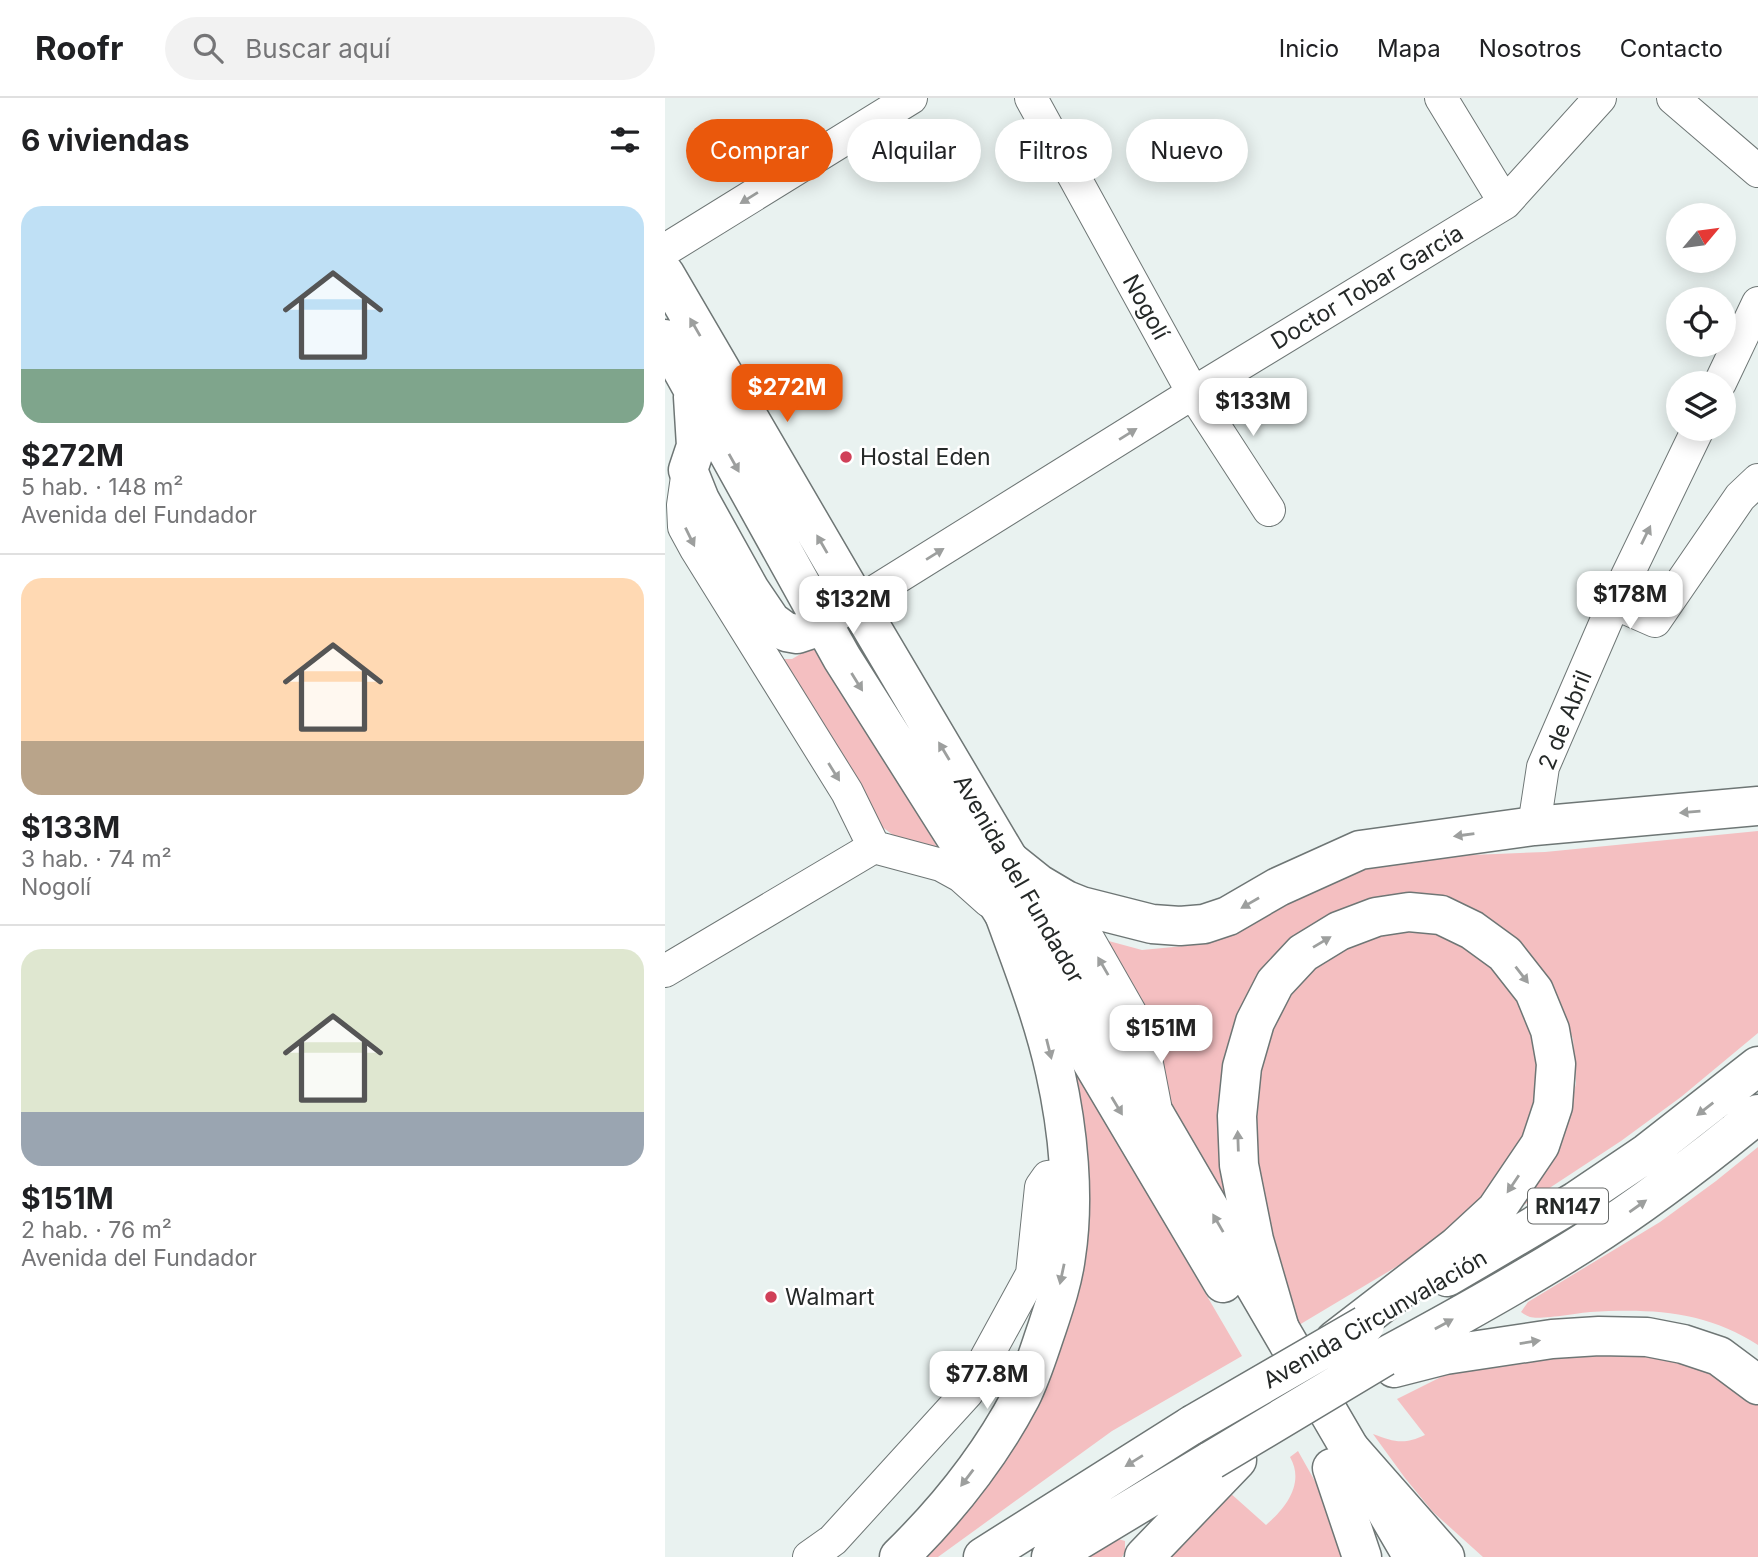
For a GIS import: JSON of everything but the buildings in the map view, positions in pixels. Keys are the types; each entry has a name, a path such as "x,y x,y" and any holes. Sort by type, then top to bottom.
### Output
{"main road":[{"name":"Avenida del Fundador","path":"665,274 1279,1326 1385,1557"},
{"name":"Avenida del Fundador","path":"665,339 842,658 1341,1459 1413,1557"},
{"path":"692,387 696,446 688,470 700,500 750,590 771,621 786,632 797,634 823,623"},
{"path":"1009,860 1039,884 1081,906 1152,924 1180,926 1227,916 1278,887 1360,850 1534,826 1758,806"},
{"path":"1279,1326 1254,1240 1239,1165 1237,1116 1242,1067 1255,1023 1275,983 1303,953 1339,931 1376,917 1409,912 1441,915 1472,930 1505,954 1534,991 1550,1030 1556,1064 1553,1106 1540,1144 1496,1209 1457,1247 1364,1322"},
{"path":"899,1557 925,1531 963,1485 999,1435 1022,1395 1058,1297 1066,1255 1071,1202 1066,1140 1055,1072 1040,1013 1004,915"},
{"name":"Avenida Circunvalación","path":"983,1557 1192,1425 1586,1194 1647,1153 1758,1066"},
{"name":"Avenida Circunvalación","path":"1051,1557 1217,1468 1270,1425 1337,1386 1387,1363 1581,1244 1643,1203 1758,1114"},
{"path":"1387,1363 1552,1339 1647,1337 1683,1344 1719,1356 1758,1385"},
{"path":"1341,1459 1362,1557"},
{"path":"1341,1459 1445,1557"},
{"path":"1144,1557 1217,1468"}],"street":[{"path":"665,250 911,98"},
{"name":"Nogolí","path":"1031,98 1193,393 1269,510"},
{"path":"1441,98 1506,203"},
{"name":"Doctor Tobar García","path":"823,623 1193,393 1506,203 1600,98"},
{"path":"1673,98 1758,171"},
{"path":"1726,371 1758,303"},
{"name":"2 de Abril","path":"1534,826 1543,766 1614,603 1692,441"},
{"path":"688,470 683,505 684,527 847,792 874,847"},
{"path":"1614,603 1655,621 1740,497 1758,480"},
{"path":"665,971 874,847 940,865 961,876 1004,915"},
{"path":"1066,900 1135,1021 1143,1042 1158,1120"},
{"path":"809,1557 833,1540 967,1393 1032,1274 1041,1186 1048,1177 1068,1175"}],"shaded area":[{"path":"816,645 939,850 897,838 881,826 783,659 792,659"},
{"path":"1758,831 1758,1033 1681,1097 1621,1141 1519,1208 1568,1119 1576,1083 1573,1039 1557,996 1530,953 1493,924 1400,896 1348,906 1314,926 1285,949 1231,1216 1174,1128 1161,1058 1105,940 1142,950 1184,946 1243,921 1347,869 1448,856 1545,852"},
{"path":"1424,928 1475,947 1526,1005 1542,1077 1531,1118 1493,1189 1455,1230 1299,1325 1288,1302 1247,1123 1279,997 1355,934"},
{"path":"1058,1041 1242,1356 1112,1431 938,1557 915,1557 1057,1349"},
{"path":"1758,1147 1758,1345 1719,1325 1677,1314 1612,1311 1535,1318 1521,1312 1528,1302 1660,1222"},
{"path":"1552,1350 1681,1356 1758,1400 1758,1557 1483,1557 1433,1512 1373,1434 1399,1441 1425,1435 1397,1399 1457,1369"},
{"path":"1298,1451 1330,1508 1349,1557 1159,1557 1229,1492 1266,1525 1280,1511 1291,1494 1295,1476 1290,1457"},
{"path":"1118,1539 1125,1541 1122,1557 1089,1557"}],"place":[{"name":"Hostal Eden","path":"846,457"},
{"name":"Walmart","path":"771,1297"}]}
